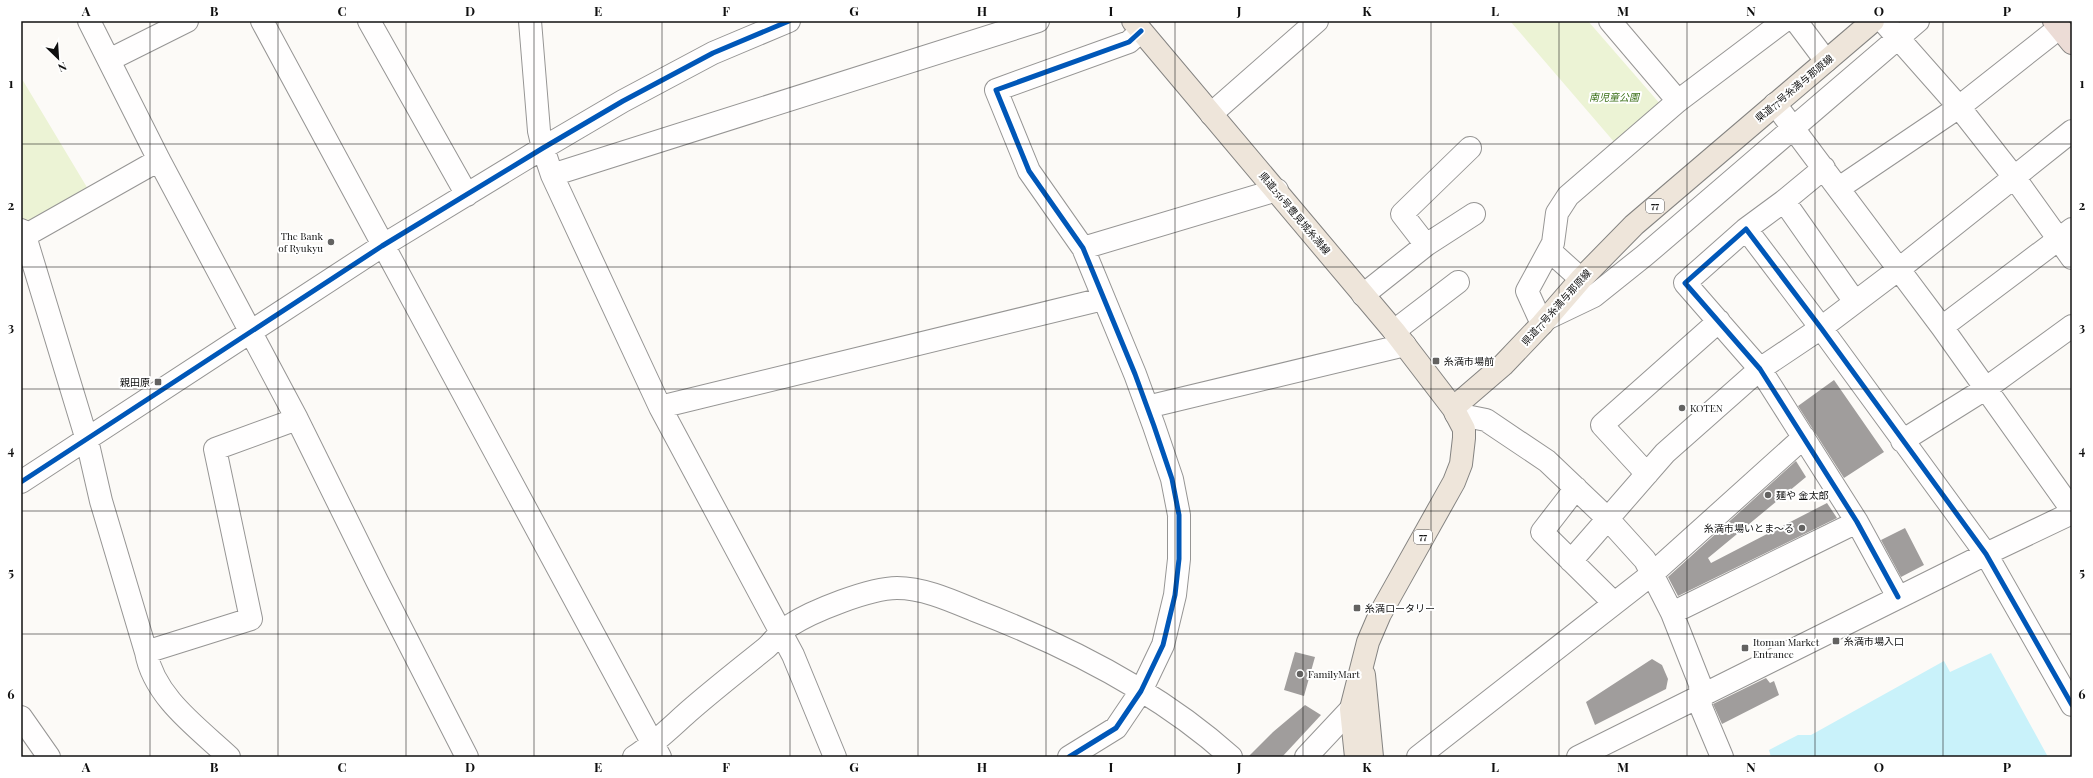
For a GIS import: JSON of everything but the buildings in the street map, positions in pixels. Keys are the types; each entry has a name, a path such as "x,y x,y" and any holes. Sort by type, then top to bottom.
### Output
{"main road":[{"name":"県道77号糸満与那原線","path":"1455,411 1503,365 1545,321 1580,279 1634,225 1873,21"},
{"name":"県道256号豊見城糸満線","path":"1137,26 1277,190 1399,338 1455,411"},
{"name":"77","path":"1356,757 1352,709 1368,642 1380,614 1454,482 1464,447 1464,429 1455,411"},
{"name":"77","path":"1363,664 1372,757"}],"street":[{"path":"89,21 159,160 297,419 377,581 467,757"},
{"path":"109,60 187,21"},
{"path":"262,21 382,246 656,751"},
{"path":"370,21 467,195"},
{"path":"530,21 536,106 542,148 552,174 660,407 806,685 835,757"},
{"path":"552,174 1038,21"},
{"path":"1211,114 1317,21"},
{"path":"1610,21 1678,101"},
{"path":"1784,21 1678,101 1568,196 1557,213 1553,243 1550,251 1527,291 1545,321 1594,296 1644,256 1918,21"},
{"path":"1796,21 1826,61"},
{"path":"1883,21 1897,39 1959,107 2014,177 2065,234 2072,258"},
{"path":"21,482 382,246 542,148 623,101 713,53 784,22"},
{"path":"1069,757 1116,728 1141,691 1163,645 1175,595 1179,559 1179,515 1172,479 1147,407 1083,248 1029,171 996,90 1129,42 1137,26"},
{"path":"1839,188 1959,107 2062,31"},
{"path":"1775,104 1942,327 2072,510"},
{"path":"1571,561 1607,518 1666,453 1760,369 1821,328 1899,269 2072,131"},
{"path":"1426,245 1402,214 1470,148"},
{"path":"159,160 22,235 87,440 102,501 146,652 149,669 176,708 230,757"},
{"path":"1824,168 1784,201 1746,229 1685,283 1760,369 1857,522 1898,597"},
{"path":"1083,248 1277,190"},
{"path":"1784,201 1855,302"},
{"path":"1363,295 1426,245 1474,214"},
{"path":"1746,229 1821,328 1902,441 1986,554 2070,696"},
{"path":"1942,327 2065,234"},
{"path":"1550,251 1580,279"},
{"path":"1147,407 1399,338 1458,282"},
{"path":"660,407 1103,299"},
{"path":"1647,474 1602,425 1719,321"},
{"path":"1902,441 1985,389 2072,326"},
{"path":"1455,411 1486,420 1547,461 1607,518 1645,560 1672,613 1700,684 1701,707 1719,756"},
{"path":"146,652 251,619 215,449 297,419"},
{"path":"1418,757 1652,574 1804,437"},
{"path":"1576,488 1542,532 1614,603"},
{"path":"1578,757 1898,597 2072,513"},
{"path":"1672,613 1857,522"},
{"path":"634,757 656,751 688,712 795,622 859,595 885,588 910,589 945,598 1049,640 1141,691 1200,730 1231,757"},
{"path":"1306,757 1352,709"},
{"path":"21,717 49,757"}],"green space":[{"name":"南児童公園","path":"1510,21 1588,21 1661,105 1615,143"},
{"path":"21,79 88,189 26,227 21,217"}],"water":[{"path":"1991,653 2048,757 1771,757 1769,750 1798,735 1811,735 1944,661 1950,672"}],"cycle path":[{"path":"21,482 382,246 543,148 623,101 713,53 789,21"},
{"path":"1069,757 1116,728 1141,691 1163,645 1175,595 1179,559 1179,515 1172,479 1154,426 1135,374 1083,248 1029,171 996,90 1129,42 1141,31"},
{"path":"1898,597 1857,522 1760,369 1685,283 1746,229 1821,328 1986,554 2072,705"}],"place":[{"name":"The Bank of Ryukyu","path":"331,242"},
{"name":"糸満市場前","path":"1436,361"},
{"name":"親田原","path":"158,382"},
{"name":"KOTEN","path":"1682,408"},
{"name":"麺や 金太郎","path":"1768,495"},
{"name":"糸満市場いとま～る","path":"1802,528"},
{"name":"糸満ロータリー","path":"1357,608"},
{"name":"糸満市場入口","path":"1836,641"},
{"name":"Itoman Market Entrance","path":"1745,648"},
{"name":"FamilyMart","path":"1300,674"}]}
